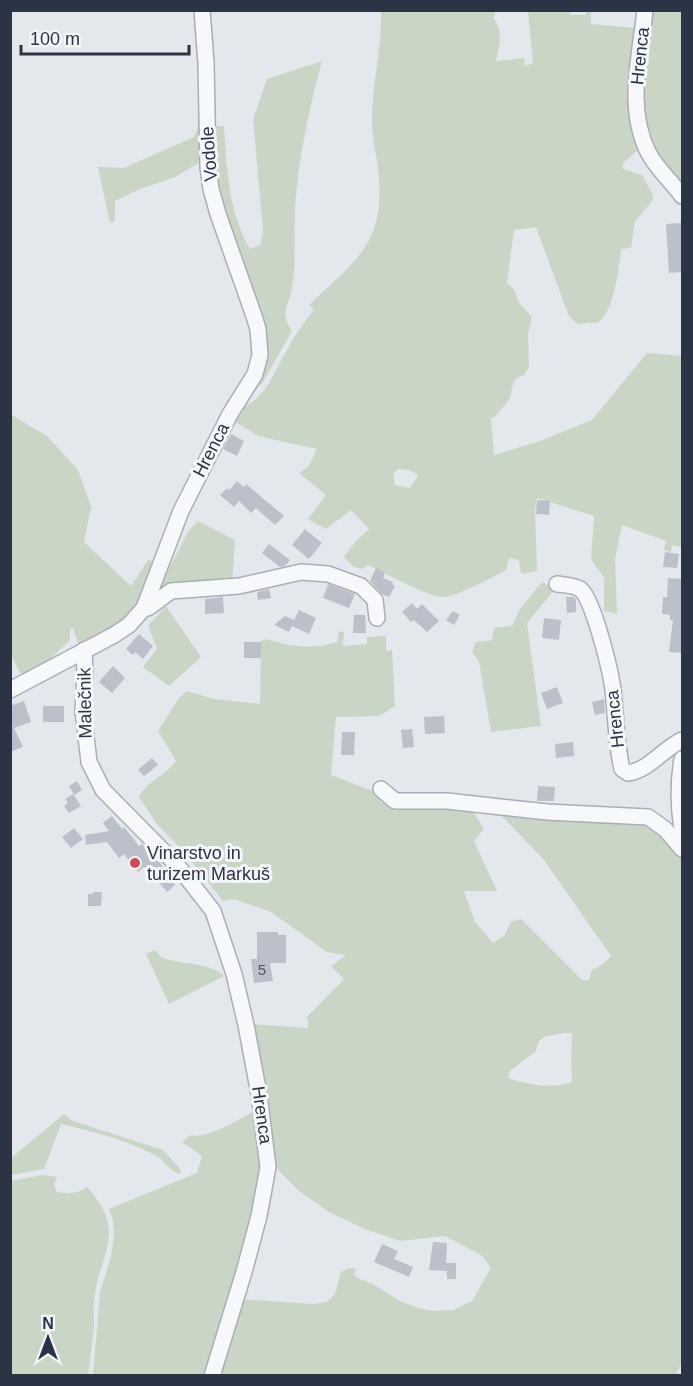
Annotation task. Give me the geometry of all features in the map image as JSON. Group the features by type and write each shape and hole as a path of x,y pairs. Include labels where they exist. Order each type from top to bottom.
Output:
{"street":[{"name":"Vodole","path":"202,10 206,63 208,167 218,214 247,292"},
{"name":"Hrenca","path":"645,10 635,77 637,117 648,153 682,196"},
{"name":"Hrenca","path":"129,625 144,608 186,501 230,414 255,374 260,347 258,329 247,292"},
{"name":"Hrenca","path":"144,608 148,608 171,591 246,585 301,572 328,574 361,586 375,600 377,618"},
{"name":"Hrenca","path":"557,584 580,589 587,596 603,641 613,688 614,714 622,769 628,773 639,771 665,750 682,740"},
{"name":"Malečnik","path":"10,690 102,642 129,625"},
{"name":"Malečnik","path":"84,650 83,711 89,762 103,790 177,865"},
{"path":"682,759 678,800 682,829"},
{"path":"381,789 395,801 447,801 547,812 648,817 665,829 682,849"},
{"name":"Hrenca","path":"177,865 213,911 234,974 246,1025 267,1149 268,1167 259,1216 212,1376"}],"green space":[{"path":"381,11 495,11 494,19 500,34 496,61 524,58 525,66 533,63 528,11 570,11 570,15 586,15 586,11 591,11 591,24 635,28 639,34 643,146 623,163 623,169 642,175 653,195 653,200 635,222 631,248 621,249 609,308 605,316 597,322 578,324 568,314 536,227 514,230 507,283 514,289 519,303 532,317 528,334 529,367 524,375 516,378 509,400 495,417 491,418 494,455 540,441 592,420 647,353 682,356 682,547 672,545 671,552 664,550 666,541 622,525 615,559 617,614 604,611 604,578 591,559 594,516 537,498 535,509 537,571 521,574 519,560 509,558 506,570 483,582 448,596 434,596 368,565 362,569 354,567 344,557 369,529 351,510 326,529 308,519 326,495 299,473 309,466 317,449 258,436 234,421 240,410 255,400 266,388 296,334 314,309 309,305 362,251 376,221 379,202 378,172 372,120","holes":["398,469 417,474 410,488 395,485 393,474"]},
{"path":"649,11 682,11 682,194 648,142 640,103"},
{"path":"322,61 306,128 298,179 292,288 285,314 292,331 263,382 254,392 251,391 264,363 214,184 210,126 224,126 233,205 250,249 260,245 263,230 253,119 267,79"},
{"path":"204,114 204,160 175,177 140,189 115,201 115,221 110,223 98,167 124,168 194,137"},
{"path":"10,414 47,436 78,470 92,509 84,542 131,586 149,559 157,566 131,618 80,649 73,628 70,629 70,640 43,666 23,678 11,655"},
{"path":"198,521 235,540 232,584 151,604 160,578 165,576 189,530"},
{"path":"542,582 552,587 551,594 527,623 541,726 491,732 479,662 472,652 476,642 492,640 494,628 512,626 520,609"},
{"path":"166,606 201,657 169,686 143,667 157,649 148,626"},
{"path":"344,631 343,646 367,644 367,637 386,636 386,651 392,650 395,706 379,716 336,717 331,775 386,796 642,819 668,839 682,859 682,1362 676,1375 215,1375 240,1299 313,1304 327,1302 335,1294 341,1272 349,1268 356,1269 354,1274 357,1278 373,1284 402,1302 421,1309 453,1310 472,1301 491,1268 481,1255 445,1236 400,1241 365,1229 329,1212 299,1191 280,1172 273,1161 252,1024 308,1028 306,1018 344,979 331,966 346,955 327,952 271,912 234,899 223,901 184,852 157,824 139,797 176,761 158,731 179,698 187,691 214,699 260,704 261,641 266,639 283,644 321,646 338,641 338,633","holes":["477,811 501,815 544,860 611,956 602,965 592,970 589,980 582,980 521,919 511,922 504,936 493,943 475,922 464,891 497,891 474,841 484,829 474,813","572,1033 572,1082 540,1085 508,1078 510,1071 536,1051 539,1041 544,1037"]},
{"path":"155,950 162,958 204,966 224,976 169,1004 146,954"},
{"path":"258,1109 262,1156 257,1201 207,1375 93,1376 100,1292 111,1256 114,1236 113,1220 109,1209 197,1173 202,1156 182,1142 191,1135 198,1136 216,1131"},
{"path":"64,1114 73,1121 163,1150 180,1169 181,1174 173,1171 155,1155 132,1145 61,1124 44,1169 11,1175 11,1158"},
{"path":"43,1175 57,1177 54,1185 57,1192 73,1193 87,1187 100,1203 107,1218 108,1243 94,1301 94,1330 88,1375 11,1375 11,1181"}],"building":[{"path":"682,223 682,272 669,273 666,224"},
{"path":"231,434 244,441 237,456 223,449"},
{"path":"237,481 244,487 246,484 284,516 275,525 256,508 251,513 239,501 234,507 220,495 227,488 229,490"},
{"path":"537,500 550,501 549,515 536,514"},
{"path":"305,529 322,543 309,559 292,545"},
{"path":"269,544 290,560 285,566 280,567 262,553"},
{"path":"665,552 679,554 677,568 663,567"},
{"path":"376,568 385,573 383,578 393,582 395,586 389,597 382,594 370,581"},
{"path":"668,578 682,579 682,653 669,652 673,620 670,620 670,615 662,614 663,597 667,597"},
{"path":"328,584 355,594 349,608 323,598"},
{"path":"269,589 271,598 258,600 257,592"},
{"path":"223,597 224,613 205,614 205,599"},
{"path":"566,597 574,597 576,600 576,612 567,613"},
{"path":"412,603 417,609 422,604 439,621 427,632 414,620 411,622 402,612"},
{"path":"299,610 316,618 309,634 292,626 289,632 274,625 285,616 294,620"},
{"path":"453,611 460,615 454,625 446,620"},
{"path":"354,615 365,615 366,633 353,633"},
{"path":"544,618 561,620 559,640 542,638"},
{"path":"139,634 153,646 143,659 135,652 133,655 126,649"},
{"path":"244,642 261,642 261,658 244,658"},
{"path":"113,666 125,678 112,693 99,682"},
{"path":"557,687 563,703 547,709 541,693"},
{"path":"604,699 605,713 595,715 592,702"},
{"path":"24,701 31,722 14,728 23,747 10,752 10,706"},
{"path":"43,706 64,706 64,722 43,722"},
{"path":"444,716 445,733 425,734 424,717"},
{"path":"412,729 414,747 403,748 401,730"},
{"path":"342,732 355,732 354,755 341,755"},
{"path":"573,742 574,756 556,758 555,744"},
{"path":"152,758 158,765 144,776 138,770"},
{"path":"77,781 82,790 74,795 69,786"},
{"path":"538,786 555,787 554,801 537,801"},
{"path":"73,794 81,806 69,813 64,806 68,803 65,799"},
{"path":"112,816 139,846 142,844 158,860 175,885 167,892 147,869 144,867 138,872 124,854 119,858 107,842 86,845 85,835 109,831 103,823"},
{"path":"74,828 83,839 71,848 62,837"},
{"path":"93,892 102,892 101,906 88,906 88,894 93,894"},
{"path":"257,932 278,932 278,935 286,935 286,963 270,963 273,981 254,983 251,959 257,959"},
{"path":"433,1242 447,1243 446,1263 456,1263 456,1279 447,1279 447,1271 429,1270"},
{"path":"382,1244 398,1251 394,1259 413,1267 409,1277 374,1262"}],"place":[{"name":"Vinarstvo in turizem Markuš","path":"135,863"}]}
